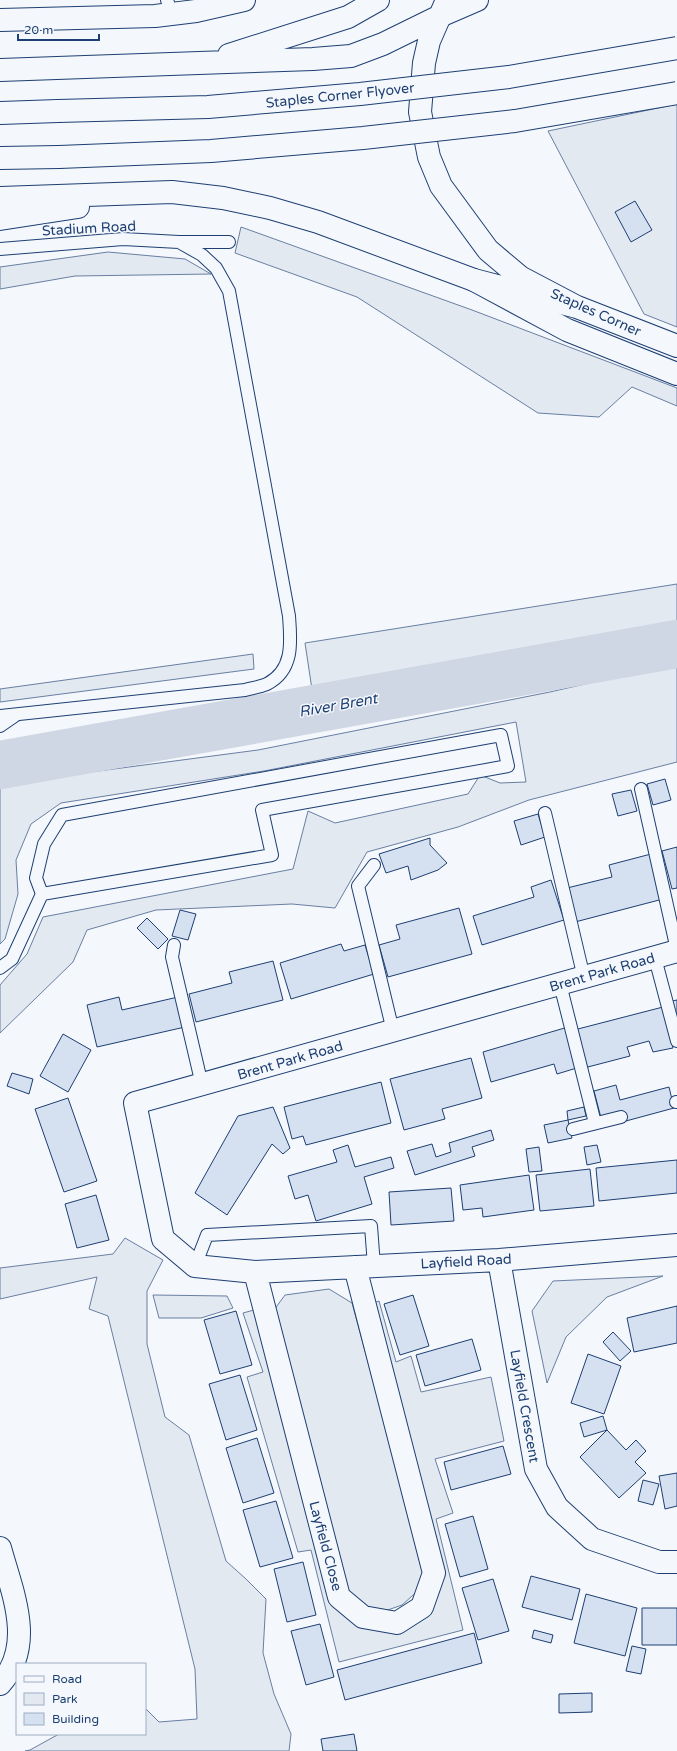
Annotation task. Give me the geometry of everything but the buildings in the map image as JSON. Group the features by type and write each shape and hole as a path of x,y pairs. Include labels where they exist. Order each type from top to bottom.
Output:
{"main road":[{"path":"0,20 170,7 196,11 244,0"},
{"path":"203,63 348,17 378,0"},
{"path":"0,70 313,59 351,56 383,44 444,8 477,0"},
{"name":"Staples Corner","path":"444,8 430,41 424,63 420,112 429,157 441,186 488,250 520,277 577,307 677,346"},
{"name":"Staples Corner Flyover","path":"0,113 208,107 360,94 509,76 677,48"},
{"path":"0,158 211,151 363,138 515,121 677,93"},
{"path":"0,198 172,192 230,200 270,208 318,222 474,280 577,307"},
{"path":"0,219 172,192"},
{"path":"474,280 567,330 677,374"},
{"name":"Brent Park Road","path":"195,1266 163,1239 135,1103 655,958 677,950"},
{"name":"Layfield Road","path":"255,1272 499,1260 677,1245"},
{"name":"Layfield Crescent","path":"499,1260 536,1469 557,1508 592,1539 659,1562 677,1562"},
{"path":"195,1266 255,1272"},
{"name":"Layfield Close","path":"255,1272 339,1597 363,1616 397,1623 422,1607 434,1573 364,1266"},
{"path":"0,1548 20,1626 20,1644 15,1661 7,1677 0,1684"}],"lane":[{"name":"Stadium Road","path":"0,249 123,239 179,242 229,242"},
{"name":"Stadium Road","path":"0,716 245,690 267,684 281,672 288,660 291,643 289,616 229,291 216,268 202,255 179,242"},
{"path":"0,726 17,715"},
{"path":"0,968 12,959 42,894 36,878 44,844 62,815 500,736 508,766 262,810 272,855 42,894"},
{"path":"641,789 677,950"},
{"path":"544,813 584,978"},
{"path":"374,865 358,886 393,1031"},
{"path":"174,945 172,957 202,1085"},
{"path":"655,958 677,1041"},
{"path":"560,984 595,1124"},
{"path":"573,1129 621,1117"},
{"path":"195,1266 207,1235 371,1226 364,1266"}],"green space":[{"path":"677,104 677,327 644,314 548,131"},
{"path":"241,227 472,310 677,388 677,406 632,387 599,417 538,413 357,297 235,253"},
{"path":"108,252 185,259 211,274 75,276 0,289 0,267"},
{"path":"677,584 677,629 468,670 313,696 305,643"},
{"path":"253,654 254,669 0,702 0,689"},
{"path":"677,663 677,762 529,800 458,827 367,852 335,908 292,904 156,910 87,930 73,962 0,1033 0,985 27,954 43,917 293,869 308,811 335,823 468,794 480,775 500,783 526,782 516,722 264,771 61,803 31,824 16,860 18,894 5,939 0,944 0,784 258,750 550,692"},
{"path":"125,1238 163,1260 147,1291 147,1344 165,1417 189,1435 226,1561 266,1599 263,1653 274,1694 291,1734 289,1751 25,1751 30,1750 57,1735 146,1735 146,1709 159,1722 197,1719 195,1669 108,1316 89,1309 97,1277 0,1299 0,1268 113,1254"},
{"path":"663,1276 607,1297 566,1337 547,1383 532,1311 553,1281"},
{"path":"329,1289 352,1303 423,1565 421,1588 402,1605 382,1612 365,1608 346,1591 274,1310 285,1295"},
{"path":"153,1295 227,1296 233,1308 201,1318 159,1318"},
{"path":"379,1301 396,1362 411,1356 421,1392 491,1377 504,1441 435,1459 453,1513 436,1519 463,1630 339,1662 311,1550 298,1552 247,1377 263,1372 243,1313 254,1310 333,1602 397,1632 439,1576 370,1304"}],"waterway":[{"name":"River Brent","path":"0,765 677,644"}]}
